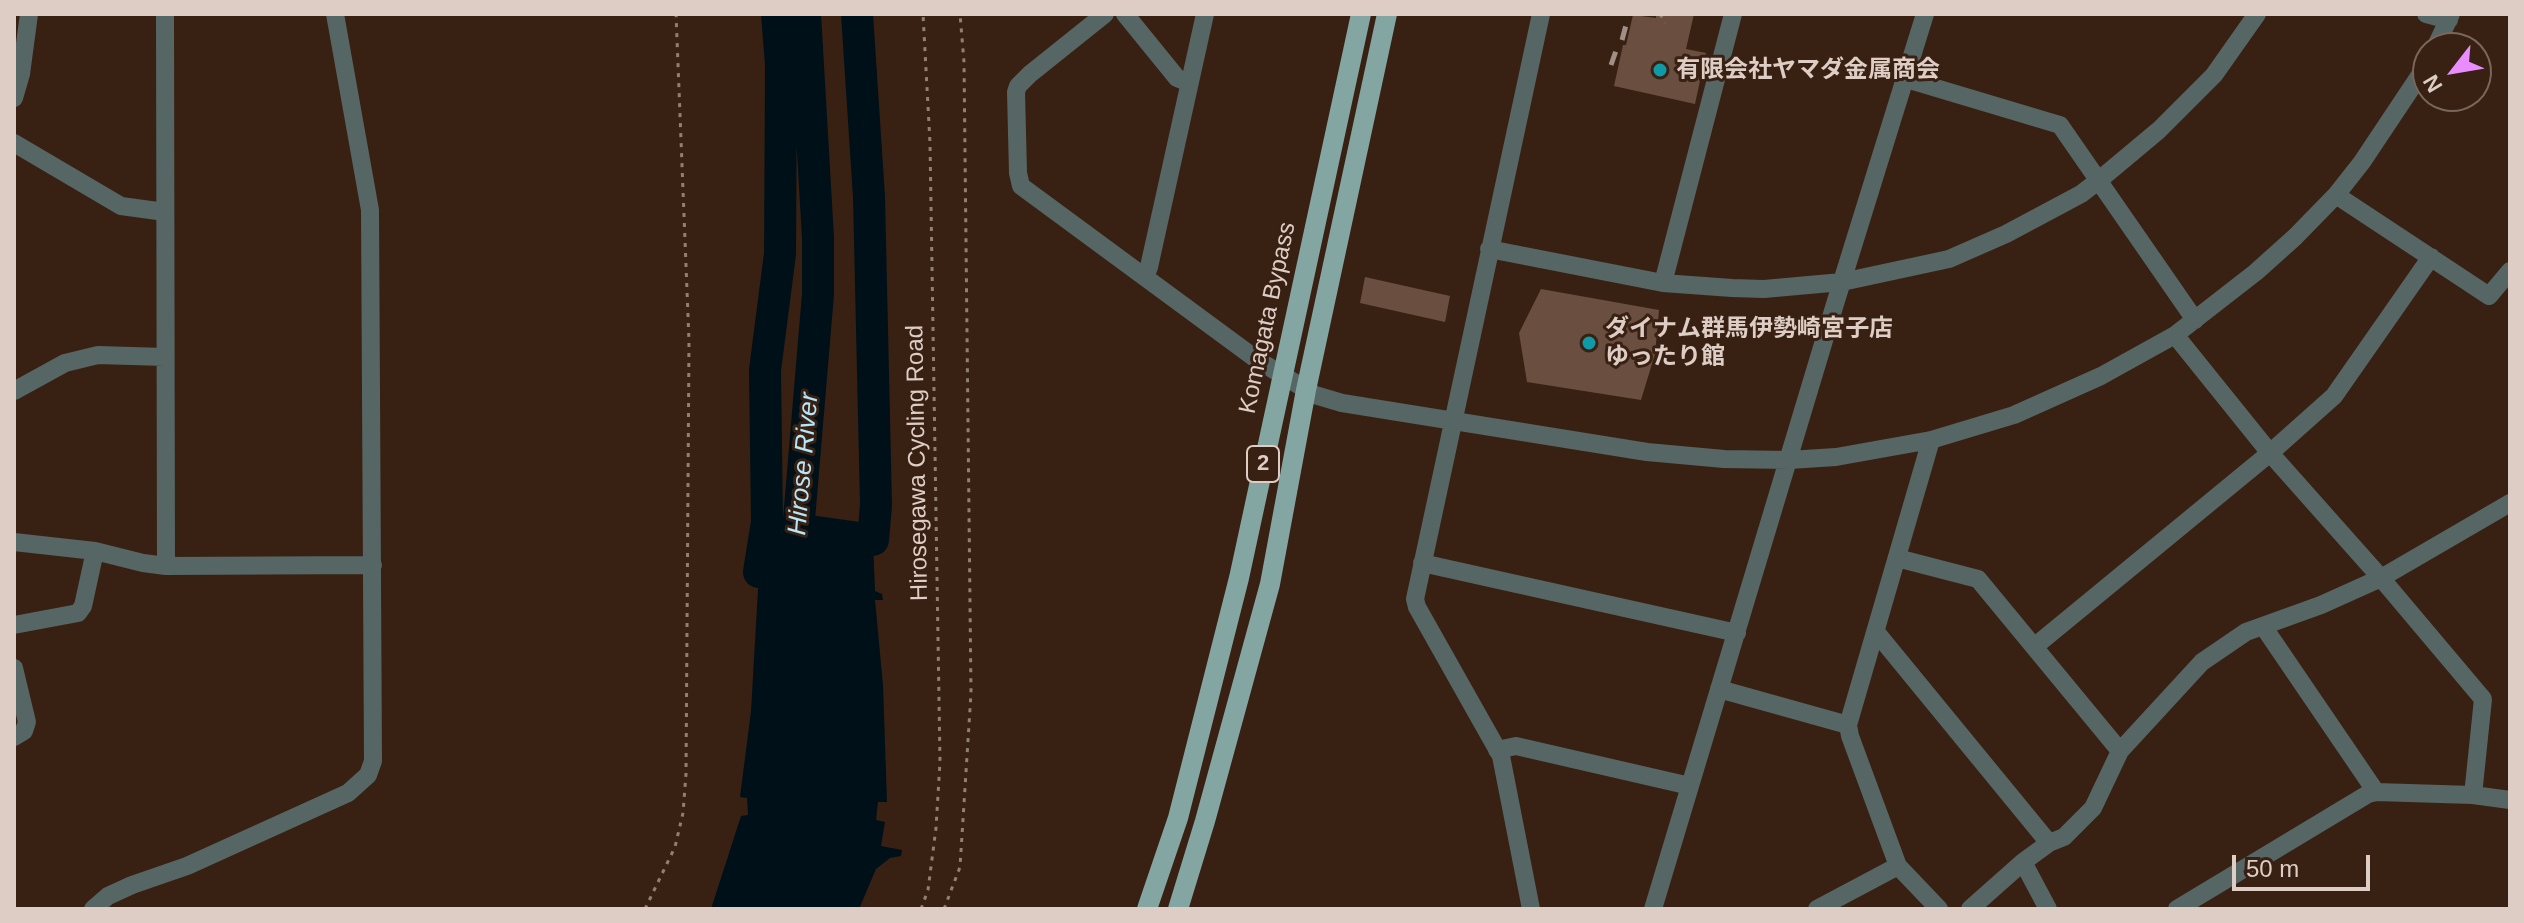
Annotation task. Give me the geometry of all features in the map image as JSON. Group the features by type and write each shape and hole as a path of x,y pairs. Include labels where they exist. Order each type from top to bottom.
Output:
{"main road":[{"name":"Komagata Bypass","path":"1147,909 1178,818 1239,578 1361,14"},
{"name":"2","path":"1178,909 1270,584 1306,390 1387,14"}],"street":[{"path":"14,98 21,74 29,14"},
{"path":"165,14 166,566"},
{"path":"93,909 108,896 132,885 187,866 348,793 368,775 373,761 370,210 335,14"},
{"path":"1105,14 1018,86 1019,180 1026,191 1282,377 1315,395 1342,403 1647,452 1724,459 1836,457 1931,440 2014,415 2101,376 2175,335 2256,272 2295,237 2336,195 2412,87"},
{"path":"1125,14 1177,78 1189,83"},
{"path":"1145,277 1205,14"},
{"path":"1531,909 1503,762 1417,607 1416,591 1541,14"},
{"path":"1663,283 1733,14"},
{"path":"1653,909 1925,14"},
{"path":"1489,249 1663,283 1764,289 1842,282 1949,259 2006,234 2081,194 2098,181 2159,130 2214,75 2257,14"},
{"path":"2426,14 2450,17"},
{"path":"1906,79 2060,125 2195,320"},
{"path":"14,143 121,206 165,212"},
{"path":"2336,195 2489,296 2510,271"},
{"path":"2034,647 2270,453 2334,396 2431,257"},
{"path":"2175,335 2270,453 2483,699 2473,795"},
{"path":"14,391 65,363 98,355 165,357"},
{"path":"1931,440 1848,725 1898,866 1939,909"},
{"path":"1970,909 2023,862 2049,843 2064,837 2093,808 2120,751 2202,662 2246,632 2321,605 2381,578 2506,512"},
{"path":"14,542 95,551 166,566 373,565"},
{"path":"14,625 78,613 83,606 95,551"},
{"path":"1897,558 1978,579 2120,751"},
{"path":"1422,563 1737,633"},
{"path":"2263,626 2376,792"},
{"path":"1876,632 2049,843"},
{"path":"14,668 27,722 24,731 14,737"},
{"path":"1719,689 1848,725"},
{"path":"1497,750 1516,746 1690,786"},
{"path":"2177,909 2361,797 2376,792 2473,795 2510,800"},
{"path":"2023,862 2048,909"},
{"path":"1817,909 1898,866"}],"path":[{"path":"645,909 675,847 683,813 686,774 689,341 676,14"},
{"name":"Hirosegawa Cycling Road","path":"921,909 928,890 940,762 930,173 923,14"},
{"path":"944,909 960,867 971,693 964,62 960,14"},
{"path":"1661,14 1665,23"}],"shaded area":[{"path":"810,531 873,540 875,591 882,594 883,600 875,600 883,685 887,802 878,802 876,820 885,822 881,846 902,850 901,856 890,858 876,869 859,909 711,909 741,816 748,815 747,798 740,797 751,711 759,572"}],"building":[{"name":"有限会社ヤマダ金属商会","path":"1656,14 1694,14 1686,49 1706,53 1695,104 1614,86 1633,15 1656,18"},
{"path":"1365,277 1450,296 1445,322 1360,303"},
{"name":"ダイナム群馬伊勢崎宮子店 ゆったり館","path":"1541,289 1659,310 1655,354 1641,400 1527,382 1519,333"}],"waterway":[{"path":"759,572 767,522 765,370 780,254 781,65 777,14"},
{"name":"Hirose River","path":"798,584 796,555 818,294 818,238 805,14"},
{"path":"759,572 810,531 873,540 876,505 869,197 857,14"}],"railway":[{"path":"1622,40 1629,14"},
{"path":"1611,65 1618,45"}],"place":[{"name":"有限会社ヤマダ金属商会","path":"1660,70"},
{"name":"ダイナム群馬伊勢崎宮子店 ゆったり館","path":"1589,343"}]}
